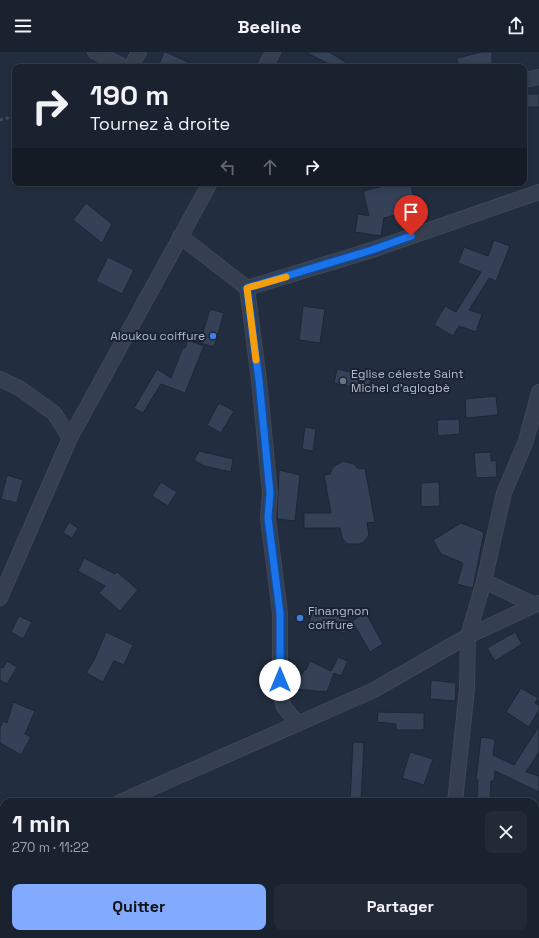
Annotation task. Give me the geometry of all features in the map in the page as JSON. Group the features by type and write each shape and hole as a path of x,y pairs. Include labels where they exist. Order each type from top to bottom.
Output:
{"street":[{"path":"95,52 118,64"},
{"path":"132,64 139,52"},
{"path":"267,64 273,52"},
{"path":"527,79 539,77"},
{"path":"0,598 70,438 208,186"},
{"path":"247,288 372,250 539,192"},
{"path":"180,236 247,288 259,380 270,493 268,518 280,613 280,693 284,707 298,724"},
{"path":"0,379 19,388 54,414 70,438"},
{"path":"455,798 467,689 468,636 484,581 504,494 526,441 539,392"},
{"path":"484,581 537,604"},
{"path":"129,798 374,690 468,636 537,604"}],"path":[{"path":"0,120 8,118 12,119"}],"building":[{"path":"164,52 166,52 192,64 159,64"},
{"path":"305,52 329,52 349,64 329,64"},
{"path":"482,52 492,52 492,64 458,64 457,58"},
{"path":"527,94 539,94 539,107 527,107"},
{"path":"384,186 411,186 417,209 384,218 381,236 355,232 358,214 369,216 363,191"},
{"path":"86,203 112,224 102,243 73,220"},
{"path":"494,240 510,246 496,281 489,278 469,310 482,314 476,332 459,326 453,336 434,325 445,306 456,312 481,272 458,263 464,247 488,256"},
{"path":"108,257 134,270 122,294 96,281"},
{"path":"303,306 325,309 320,343 299,340"},
{"path":"210,309 224,313 214,347 200,343"},
{"path":"188,340 204,346 185,393 161,384 143,413 134,408 157,369 171,378 183,347 185,348"},
{"path":"337,369 371,377 368,391 334,383"},
{"path":"496,396 498,415 466,418 465,399"},
{"path":"219,403 234,411 221,433 207,425"},
{"path":"459,419 460,434 438,436 437,420"},
{"path":"305,427 316,429 313,451 302,449"},
{"path":"199,451 233,459 231,472 204,466 194,460"},
{"path":"491,452 491,461 496,460 497,477 476,478 474,453"},
{"path":"343,461 354,464 358,469 365,468 375,522 367,523 369,535 364,542 359,544 348,544 343,540 340,528 304,528 304,513 331,513 324,475 330,474 333,467"},
{"path":"279,470 300,475 295,521 277,519"},
{"path":"7,475 23,480 17,503 1,499"},
{"path":"161,482 177,492 168,506 152,496"},
{"path":"439,482 440,506 421,507 421,483"},
{"path":"69,522 78,528 72,538 63,533"},
{"path":"461,523 484,532 473,588 457,584 463,563 441,554 433,540"},
{"path":"84,558 115,574 117,572 138,590 120,611 99,593 105,586 78,571"},
{"path":"313,609 349,620 345,633 309,623"},
{"path":"366,613 383,644 370,652 352,621"},
{"path":"19,616 32,622 23,639 11,632"},
{"path":"106,632 133,645 124,665 114,661 103,682 86,673 94,660"},
{"path":"515,632 522,644 495,661 487,648"},
{"path":"338,657 348,661 341,676 334,673 327,692 295,689 310,661 331,671"},
{"path":"7,661 17,667 7,684 0,680 0,667 3,668"},
{"path":"431,680 456,683 455,701 430,699"},
{"path":"521,688 538,698 535,703 539,705 539,710 529,727 506,712"},
{"path":"13,702 35,711 25,734 31,737 21,755 0,743 0,727 3,721 7,723"},
{"path":"378,712 424,713 424,730 396,730 396,724 377,722"},
{"path":"539,726 539,752 526,772 539,776 539,792 495,771 494,781 491,781 490,798 477,798 478,780 476,779 481,737 495,739 493,755 514,765"},
{"path":"353,742 364,743 361,798 350,798"},
{"path":"410,752 433,759 424,785 402,778"}],"slow traffic":[{"path":"256,360 247,288 286,277"}],"place":[{"name":"Aloukou coiffure","path":"213,336"},
{"name":"Eglise céleste Saint Michel d'aglogbè","path":"343,381"},
{"name":"Finangnon coiffure","path":"300,618"}],"route":[{"path":"280,680 280,613 271,553 268,518 270,493 259,380 247,288 372,250 411,236"}]}
